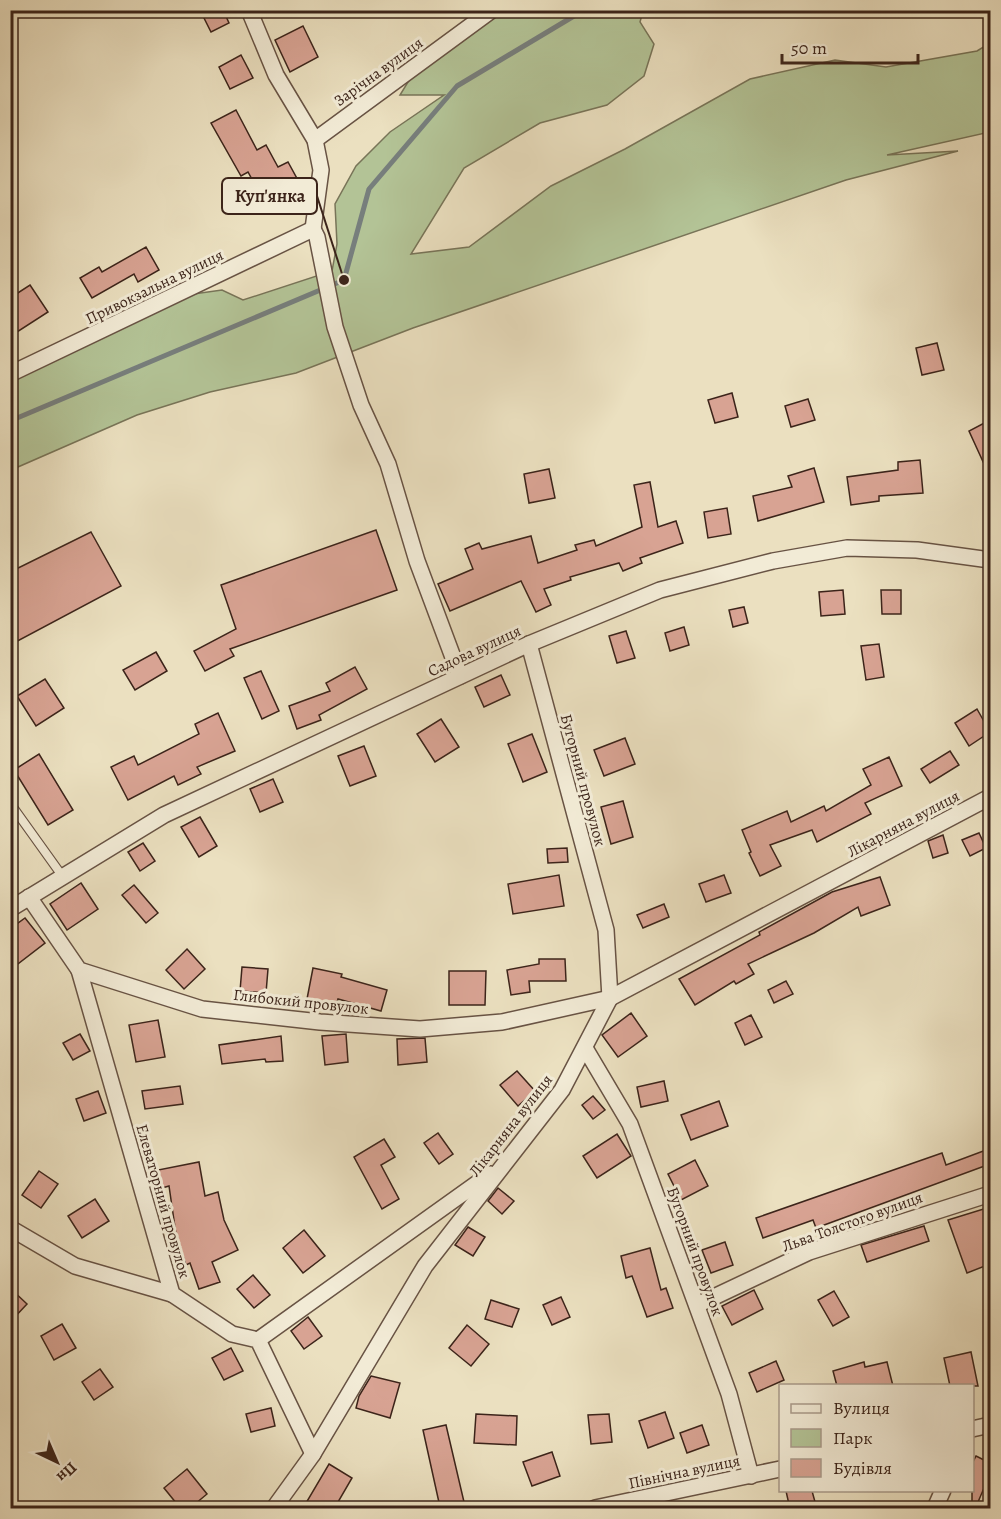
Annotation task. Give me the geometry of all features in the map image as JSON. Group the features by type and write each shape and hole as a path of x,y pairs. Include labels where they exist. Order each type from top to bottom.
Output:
{"street":[{"path":"249,10 276,75 315,140 321,170 313,229 331,306 361,405 388,464 417,561 460,676"},
{"name":"Зарічна вулиця","path":"315,140 492,10"},
{"name":"Привокзальна вулиця","path":"10,374 313,229"},
{"name":"Садова вулиця","path":"10,909 164,815 529,644 660,590 773,561 847,548 917,550 990,560"},
{"name":"Бугорний провулок","path":"529,644 606,930 610,998"},
{"name":"Лікарняна вулиця","path":"274,1509 313,1454 425,1266 562,1090 610,998 990,797"},
{"path":"29,897 80,970"},
{"name":"Глибокий провулок","path":"80,970 202,1009 320,1022 420,1029 502,1022 610,998"},
{"name":"Елеваторний провулок","path":"80,970 172,1294 232,1334 258,1340"},
{"name":"Бугорний провулок","path":"585,1048 630,1124 729,1394 751,1476"},
{"path":"313,1454 258,1340 502,1166"},
{"name":"Льва Толстого вулиця","path":"697,1305 809,1252 990,1194"},
{"path":"10,1228 75,1266 172,1294"},
{"path":"974,1429 990,1425"},
{"name":"Північна вулиця","path":"595,1509 613,1507 779,1469"},
{"path":"935,1509 942,1492"}],"lane":[{"path":"10,803 63,877"}],"green space":[{"path":"492,11 643,11 640,22 654,44 644,76 607,105 540,123 464,168 411,254 469,247 551,186 625,149 750,79 835,60 886,67 977,51 990,43 990,132 887,155 958,151 846,180 413,328 296,373 210,392 137,415 11,470 10,373 172,297 222,290 243,300 332,271 337,244 335,204 356,166 390,132 444,95 400,95 419,64"}],"building":[{"path":"214,10 223,10 229,23 211,32 203,16"},
{"path":"303,26 318,57 290,72 275,40"},
{"path":"241,55 253,78 230,89 219,67"},
{"path":"236,110 257,150 266,145 278,167 288,162 300,184 265,203 248,172 241,176 211,123"},
{"path":"146,247 159,270 138,282 134,274 92,298 80,278 99,267 102,272"},
{"path":"30,285 48,312 17,332 10,323 10,298"},
{"path":"937,343 944,370 922,375 916,348"},
{"path":"732,393 738,417 715,423 708,400"},
{"path":"808,399 815,420 791,427 785,406"},
{"path":"990,420 990,477 969,431"},
{"path":"920,460 923,493 879,496 879,501 851,505 847,477 898,470 898,462"},
{"path":"814,468 824,502 758,521 753,496 792,487 788,476"},
{"path":"549,469 555,498 529,503 524,474"},
{"path":"650,482 658,527 676,521 683,543 640,558 642,563 623,571 619,563 570,577 571,580 544,589 551,605 536,612 521,581 450,611 438,584 473,569 465,549 479,543 482,549 531,536 538,563 577,550 575,545 594,540 596,546 642,527 634,485"},
{"path":"727,508 731,534 708,538 704,512"},
{"path":"376,530 397,590 230,649 234,656 205,671 194,651 236,629 221,585"},
{"path":"91,532 121,586 10,645 10,572"},
{"path":"843,590 845,614 821,616 819,592"},
{"path":"881,590 901,590 901,614 882,614"},
{"path":"744,607 748,623 733,627 729,610"},
{"path":"684,627 689,645 670,651 665,633"},
{"path":"626,631 635,658 617,663 609,636"},
{"path":"879,644 884,677 866,680 861,646"},
{"path":"156,652 167,671 135,690 123,670"},
{"path":"355,667 367,689 319,715 321,720 297,729 289,706 330,691 326,683"},
{"path":"261,671 279,711 262,719 244,678"},
{"path":"501,675 510,695 484,707 475,687"},
{"path":"45,679 64,708 36,726 17,696"},
{"path":"977,709 990,732 969,746 955,723"},
{"path":"218,713 235,751 197,767 201,774 178,785 174,776 128,800 111,767 134,756 138,765 199,734 195,724"},
{"path":"441,719 459,747 435,762 417,734"},
{"path":"532,734 547,772 523,782 508,744"},
{"path":"625,738 635,764 604,776 594,750"},
{"path":"364,746 376,776 350,786 338,756"},
{"path":"950,751 959,765 930,783 921,769"},
{"path":"39,754 73,810 48,825 14,770"},
{"path":"889,757 902,786 865,803 871,814 817,842 812,830 770,845 781,866 760,876 749,853 751,852 742,830 787,811 791,822 824,806 826,811 871,785 863,769"},
{"path":"273,779 283,802 260,812 250,789"},
{"path":"623,801 633,837 611,844 601,807"},
{"path":"200,817 217,846 199,857 181,827"},
{"path":"979,833 986,848 970,856 962,840"},
{"path":"943,835 948,853 933,858 928,841"},
{"path":"143,843 155,861 140,871 128,852"},
{"path":"567,848 568,862 548,863 547,849"},
{"path":"559,875 564,906 513,914 508,884"},
{"path":"724,875 731,893 706,902 699,884"},
{"path":"880,877 890,905 861,916 858,907 814,933 748,964 754,974 736,984 734,981 695,1005 679,979 832,892"},
{"path":"81,883 98,909 67,930 50,904"},
{"path":"134,885 158,913 146,923 122,895"},
{"path":"664,904 669,917 643,928 637,915"},
{"path":"25,918 45,943 10,970 10,929"},
{"path":"187,949 205,969 184,989 166,970"},
{"path":"539,959 565,959 566,981 529,981 530,992 511,995 507,970 539,964"},
{"path":"242,967 268,969 266,993 240,991"},
{"path":"313,968 342,974 341,977 387,990 381,1011 338,999 336,1005 307,999"},
{"path":"449,971 486,971 485,1005 449,1005"},
{"path":"786,981 793,994 774,1003 768,990"},
{"path":"631,1013 647,1036 618,1057 602,1035"},
{"path":"751,1015 762,1037 745,1045 735,1023"},
{"path":"158,1020 165,1057 136,1062 129,1025"},
{"path":"80,1034 90,1051 73,1060 63,1043"},
{"path":"346,1034 348,1062 325,1065 322,1036"},
{"path":"281,1036 283,1061 266,1062 265,1059 222,1064 219,1045"},
{"path":"425,1038 427,1062 398,1065 397,1039"},
{"path":"517,1071 535,1091 518,1106 500,1085"},
{"path":"664,1081 668,1101 641,1107 637,1087"},
{"path":"180,1086 183,1104 145,1109 142,1091"},
{"path":"98,1091 106,1113 84,1121 76,1099"},
{"path":"593,1096 605,1110 593,1119 582,1105"},
{"path":"719,1101 728,1126 691,1140 681,1115"},
{"path":"438,1133 453,1154 439,1164 424,1143"},
{"path":"617,1134 631,1156 597,1178 583,1156"},
{"path":"384,1139 395,1157 381,1165 399,1199 382,1209 354,1157"},
{"path":"986,1150 990,1164 816,1228 813,1220 763,1238 756,1218 942,1153 946,1165"},
{"path":"695,1160 708,1186 681,1200 668,1174"},
{"path":"199,1162 205,1196 218,1192 224,1220 238,1250 212,1262 220,1282 199,1289 190,1263 186,1265 176,1234 169,1186 162,1188 158,1170"},
{"path":"39,1171 58,1184 41,1208 22,1195"},
{"path":"498,1188 514,1201 502,1214 488,1201"},
{"path":"95,1199 109,1221 82,1238 68,1216"},
{"path":"990,1207 990,1264 967,1273 948,1220"},
{"path":"924,1226 929,1241 867,1262 861,1245"},
{"path":"468,1227 485,1237 473,1256 455,1245"},
{"path":"304,1230 325,1256 303,1273 283,1248"},
{"path":"725,1242 733,1265 711,1273 702,1250"},
{"path":"650,1248 661,1290 666,1288 673,1308 647,1317 632,1276 626,1278 621,1256"},
{"path":"253,1275 270,1295 254,1308 237,1289"},
{"path":"10,1288 27,1304 10,1322"},
{"path":"754,1290 763,1309 732,1325 722,1306"},
{"path":"834,1291 849,1317 833,1326 818,1300"},
{"path":"561,1297 570,1317 552,1325 543,1305"},
{"path":"491,1300 519,1309 512,1327 485,1319"},
{"path":"308,1317 322,1336 304,1349 291,1331"},
{"path":"62,1324 76,1348 54,1360 41,1336"},
{"path":"467,1325 489,1344 471,1366 449,1348"},
{"path":"231,1348 243,1371 224,1380 212,1358"},
{"path":"971,1352 978,1386 950,1384 944,1358"},
{"path":"776,1361 784,1380 757,1392 749,1373"},
{"path":"864,1362 865,1367 887,1362 892,1384 836,1384 833,1371"},
{"path":"100,1369 113,1387 94,1400 82,1382"},
{"path":"371,1376 400,1383 390,1418 356,1408 359,1396"},
{"path":"271,1408 275,1426 251,1432 246,1414"},
{"path":"665,1412 674,1438 648,1448 639,1421"},
{"path":"476,1414 517,1416 516,1445 474,1443"},
{"path":"609,1414 612,1442 591,1444 588,1415"},
{"path":"446,1425 464,1502 440,1507 423,1430"},
{"path":"702,1425 709,1445 687,1453 680,1433"},
{"path":"552,1452 560,1476 532,1486 523,1462"},
{"path":"976,1456 990,1463 990,1483 987,1481 975,1509 972,1509 972,1492 974,1492"},
{"path":"329,1464 352,1478 334,1509 315,1509 306,1503"},
{"path":"187,1469 207,1494 189,1509 181,1509 164,1488"},
{"path":"786,1492 812,1492 817,1509 790,1509"}],"waterway":[{"path":"10,421 344,280 369,189 457,86 584,10"}],"place":[{"name":"Куп'янка","path":"344,280"}]}
